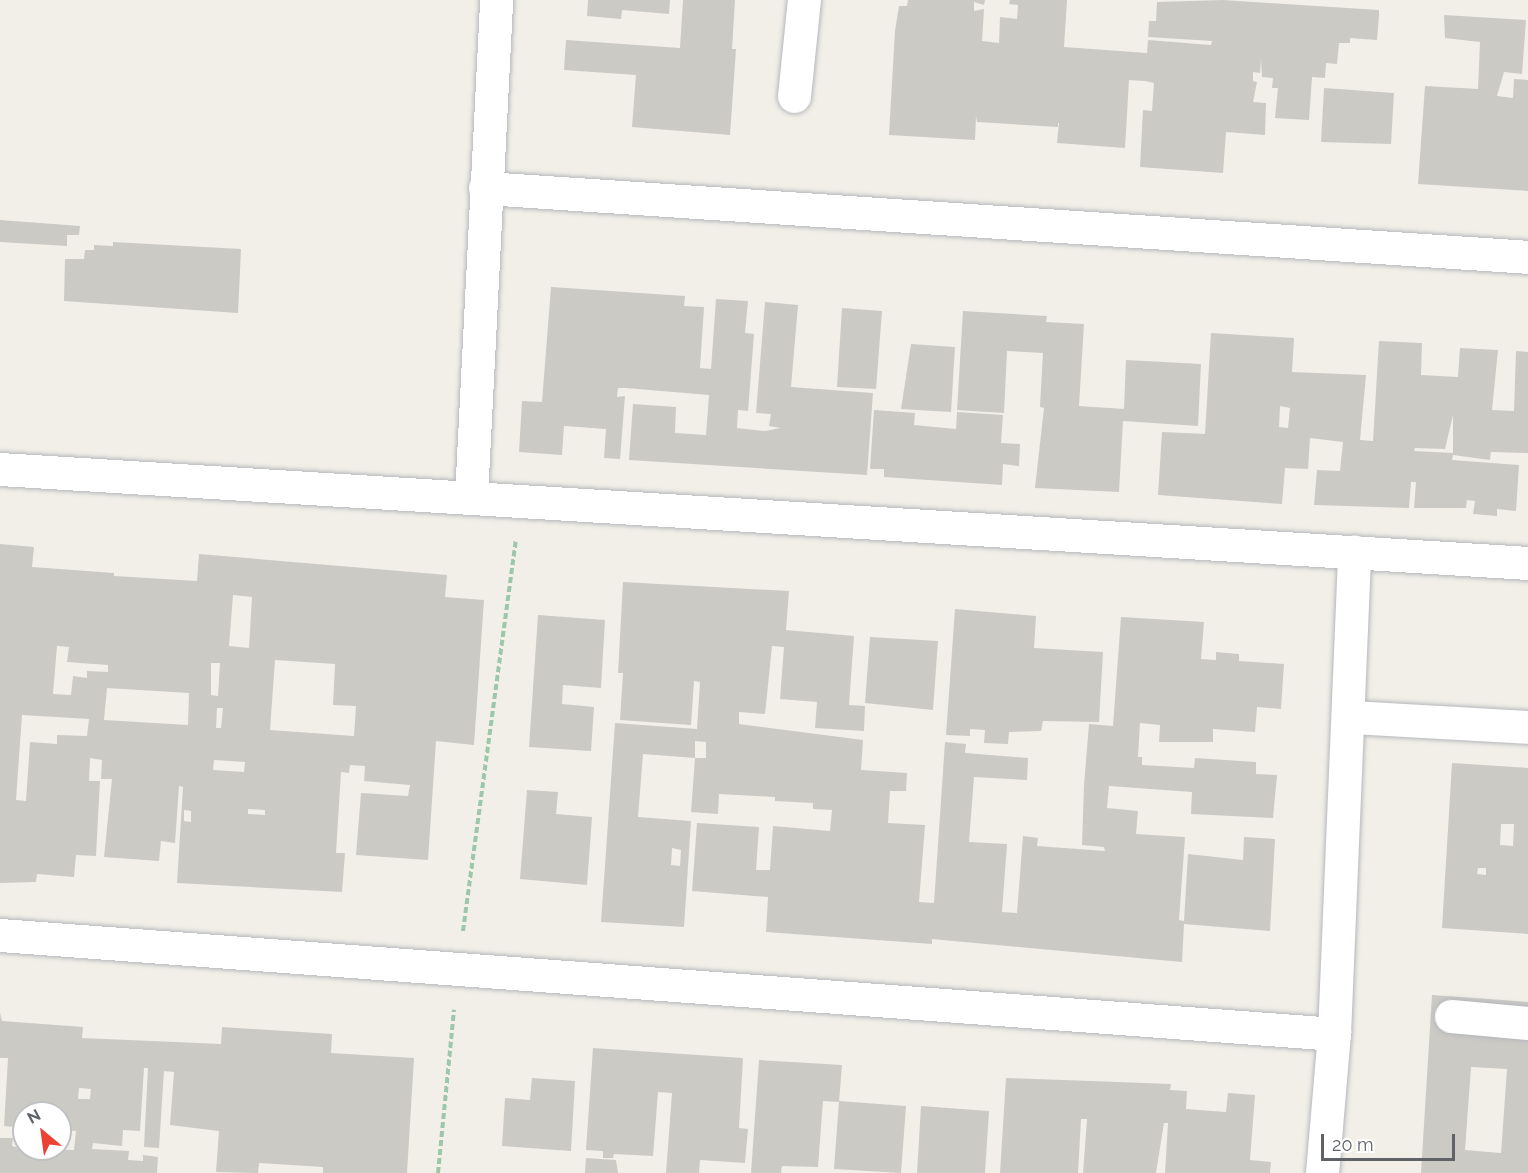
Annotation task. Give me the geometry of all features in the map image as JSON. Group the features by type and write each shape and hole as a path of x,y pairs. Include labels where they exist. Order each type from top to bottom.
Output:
{"street":[{"path":"471,497 496,0"},
{"path":"794,96 804,0"},
{"path":"485,188 1528,257"},
{"path":"0,469 522,499 1528,563"},
{"path":"1322,1173 1334,1034 1350,717 1354,551"},
{"path":"1350,717 1528,727"},
{"path":"0,935 1334,1034"},
{"path":"1451,1016 1528,1023"}],"path":[{"path":"438,1173 458,968 522,499"}],"building":[{"path":"588,0 670,0 669,14 622,10 621,19 587,16"},
{"path":"683,0 735,0 732,49 736,49 730,135 632,127 636,75 564,70 566,40 680,48"},
{"path":"908,0 985,0 984,5 974,2 974,11 984,9 982,41 999,43 1000,17 1017,19 1018,5 1009,4 1010,0 1067,0 1064,47 1147,53 1148,40 1211,45 1212,41 1148,37 1149,21 1156,21 1157,2 1223,0 1379,10 1379,16 1377,40 1350,38 1350,43 1339,43 1337,64 1326,63 1325,78 1312,77 1309,120 1275,118 1278,88 1272,88 1273,78 1262,77 1261,59 1260,73 1253,72 1253,81 1257,82 1253,102 1266,103 1265,135 1226,132 1223,173 1140,167 1143,110 1152,111 1154,83 1145,81 1129,80 1125,148 1057,143 1059,123 1058,127 977,122 976,116 975,140 889,135 895,31 899,6 907,6"},
{"path":"1444,15 1526,20 1522,74 1504,72 1497,96 1513,98 1514,79 1528,80 1528,191 1418,184 1425,86 1478,89 1480,42 1445,38"},
{"path":"1324,88 1394,93 1391,144 1321,142"},
{"path":"0,220 80,226 79,235 67,235 67,246 0,242"},
{"path":"113,242 241,249 238,313 64,301 65,259 84,259 85,250 94,250 94,245 113,246"},
{"path":"551,287 685,296 684,306 704,307 700,368 711,369 716,299 748,301 745,333 754,334 748,411 738,410 737,428 765,431 781,428 769,426 771,414 756,413 765,302 798,305 791,387 873,393 867,475 629,460 633,404 676,407 675,433 706,435 709,395 626,388 618,388 617,397 625,396 620,459 604,458 606,429 564,426 562,455 519,452 522,401 542,402"},
{"path":"842,308 882,311 876,389 837,387"},
{"path":"963,311 1047,316 1046,322 1084,324 1079,406 1124,409 1126,360 1201,364 1198,426 1123,421 1119,492 1035,488 1044,408 1040,407 1043,353 1007,351 1004,413 957,410"},
{"path":"1211,333 1294,338 1292,372 1366,375 1360,440 1373,441 1379,341 1422,343 1421,375 1458,377 1460,348 1498,350 1492,410 1514,411 1516,351 1528,352 1528,453 1491,452 1490,460 1453,455 1452,460 1519,465 1516,511 1497,509 1497,516 1473,514 1475,501 1467,500 1466,508 1414,508 1416,482 1411,482 1409,508 1314,505 1317,470 1340,471 1343,442 1310,438 1308,469 1285,468 1282,504 1158,495 1162,432 1205,434","holes":["1280,406 1290,408 1288,428 1279,427","1453,415 1453,453 1414,451 1415,448 1445,449"]},
{"path":"911,344 955,347 951,412 901,409"},
{"path":"874,410 915,413 914,425 956,429 957,412 1003,415 1001,443 1020,444 1019,466 1003,464 1002,485 884,477 884,469 870,469"},
{"path":"0,544 34,547 32,567 114,573 114,576 197,581 199,554 447,575 445,597 484,600 474,745 436,741 428,860 356,855 361,793 408,796 410,785 364,781 365,766 350,765 349,773 341,772 336,853 345,853 342,892 177,883 183,787 179,786 175,843 161,841 159,861 104,857 112,779 101,779 102,760 90,758 89,781 100,781 96,856 76,855 74,877 37,874 36,882 0,883","holes":["233,595 252,597 249,648 229,646","57,646 69,647 67,662 108,665 108,672 87,671 87,678 73,676 71,695 53,694","275,660 335,664 333,705 356,706 354,736 270,730","211,663 220,663 218,696 211,695","107,688 189,693 188,725 104,720","217,708 223,708 221,728 216,728","22,715 89,719 87,736 57,735 57,744 30,742 26,801 16,800","214,760 245,762 244,772 213,770","248,809 265,810 265,815 248,814","184,810 191,811 191,822 184,821"]},
{"path":"623,582 789,591 786,630 854,636 849,705 865,706 864,731 815,728 817,702 780,699 784,647 772,646 765,714 739,712 739,724 863,740 861,770 907,773 906,791 890,791 888,823 925,825 919,902 934,903 945,742 966,744 965,753 1028,758 1027,780 974,777 969,842 1007,844 1002,912 1017,913 1023,836 1038,838 1037,846 1105,851 1104,847 1082,845 1084,785 1089,724 1113,726 1121,617 1204,622 1201,659 1216,660 1216,652 1239,654 1239,661 1284,664 1281,709 1257,707 1255,732 1213,729 1213,742 1159,742 1160,725 1140,723 1138,757 1142,757 1142,765 1194,768 1195,758 1256,762 1256,774 1277,775 1273,818 1191,814 1192,792 1109,786 1107,808 1138,811 1136,834 1185,837 1179,920 1184,921 1188,854 1243,860 1244,837 1275,839 1270,931 1184,924 1182,962 932,939 932,944 766,932 768,897 692,891 697,823 759,827 756,870 770,870 773,826 830,831 832,810 813,809 813,803 775,801 775,797 719,794 718,814 691,812 695,758 643,754 638,817 691,821 684,927 601,922 615,723 697,729 700,682 694,681 691,725 620,720 623,673 618,673","holes":["695,741 706,742 706,758 695,758","672,848 681,850 680,866 671,865"]},
{"path":"955,609 1036,616 1034,648 1103,652 1099,722 1043,721 1041,731 1009,732 1008,744 984,743 985,730 970,729 970,736 946,735"},
{"path":"538,615 605,620 601,688 563,685 562,704 594,707 591,751 529,747"},
{"path":"870,637 938,641 933,710 865,703"},
{"path":"1452,763 1528,768 1528,934 1442,928","holes":["1501,824 1514,824 1513,846 1500,845","1478,868 1486,868 1486,875 1477,874"]},
{"path":"527,790 558,792 556,814 592,817 587,885 520,879"},
{"path":"1432,995 1528,1002 1528,1173 1421,1173","holes":["1471,1067 1507,1069 1501,1153 1465,1150"]},
{"path":"0,1013 2,1021 83,1027 82,1038 221,1044 222,1027 332,1034 331,1053 414,1058 407,1173 323,1173 323,1167 259,1163 258,1173 216,1172 219,1131 170,1125 174,1072 164,1071 159,1148 144,1147 148,1068 144,1068 140,1131 123,1130 122,1146 93,1143 92,1149 129,1151 128,1160 143,1161 143,1155 158,1157 157,1173 0,1173 0,1138 12,1138 12,1161 72,1161 76,1131 72,1131 72,1101 12,1101 12,1127 4,1126 8,1058 0,1058","holes":["79,1088 91,1089 90,1099 78,1099"]},
{"path":"593,1048 743,1058 739,1128 748,1129 745,1163 700,1160 699,1173 666,1173 672,1093 658,1092 653,1156 614,1154 613,1158 603,1158 603,1151 586,1150"},
{"path":"759,1060 842,1065 839,1102 823,1101 818,1167 782,1166 781,1173 751,1173"},
{"path":"532,1078 575,1081 571,1151 502,1146 505,1098 530,1100"},
{"path":"1006,1078 1171,1084 1170,1090 1187,1091 1186,1109 1226,1112 1228,1093 1255,1095 1250,1160 1271,1162 1270,1173 1165,1173 1168,1123 1164,1123 1156,1173 1083,1173 1087,1119 1081,1119 1078,1173 1000,1173"},
{"path":"839,1101 906,1106 901,1173 834,1169"},
{"path":"921,1106 989,1111 985,1173 917,1173"},
{"path":"586,1158 616,1160 618,1173 585,1173"}]}
